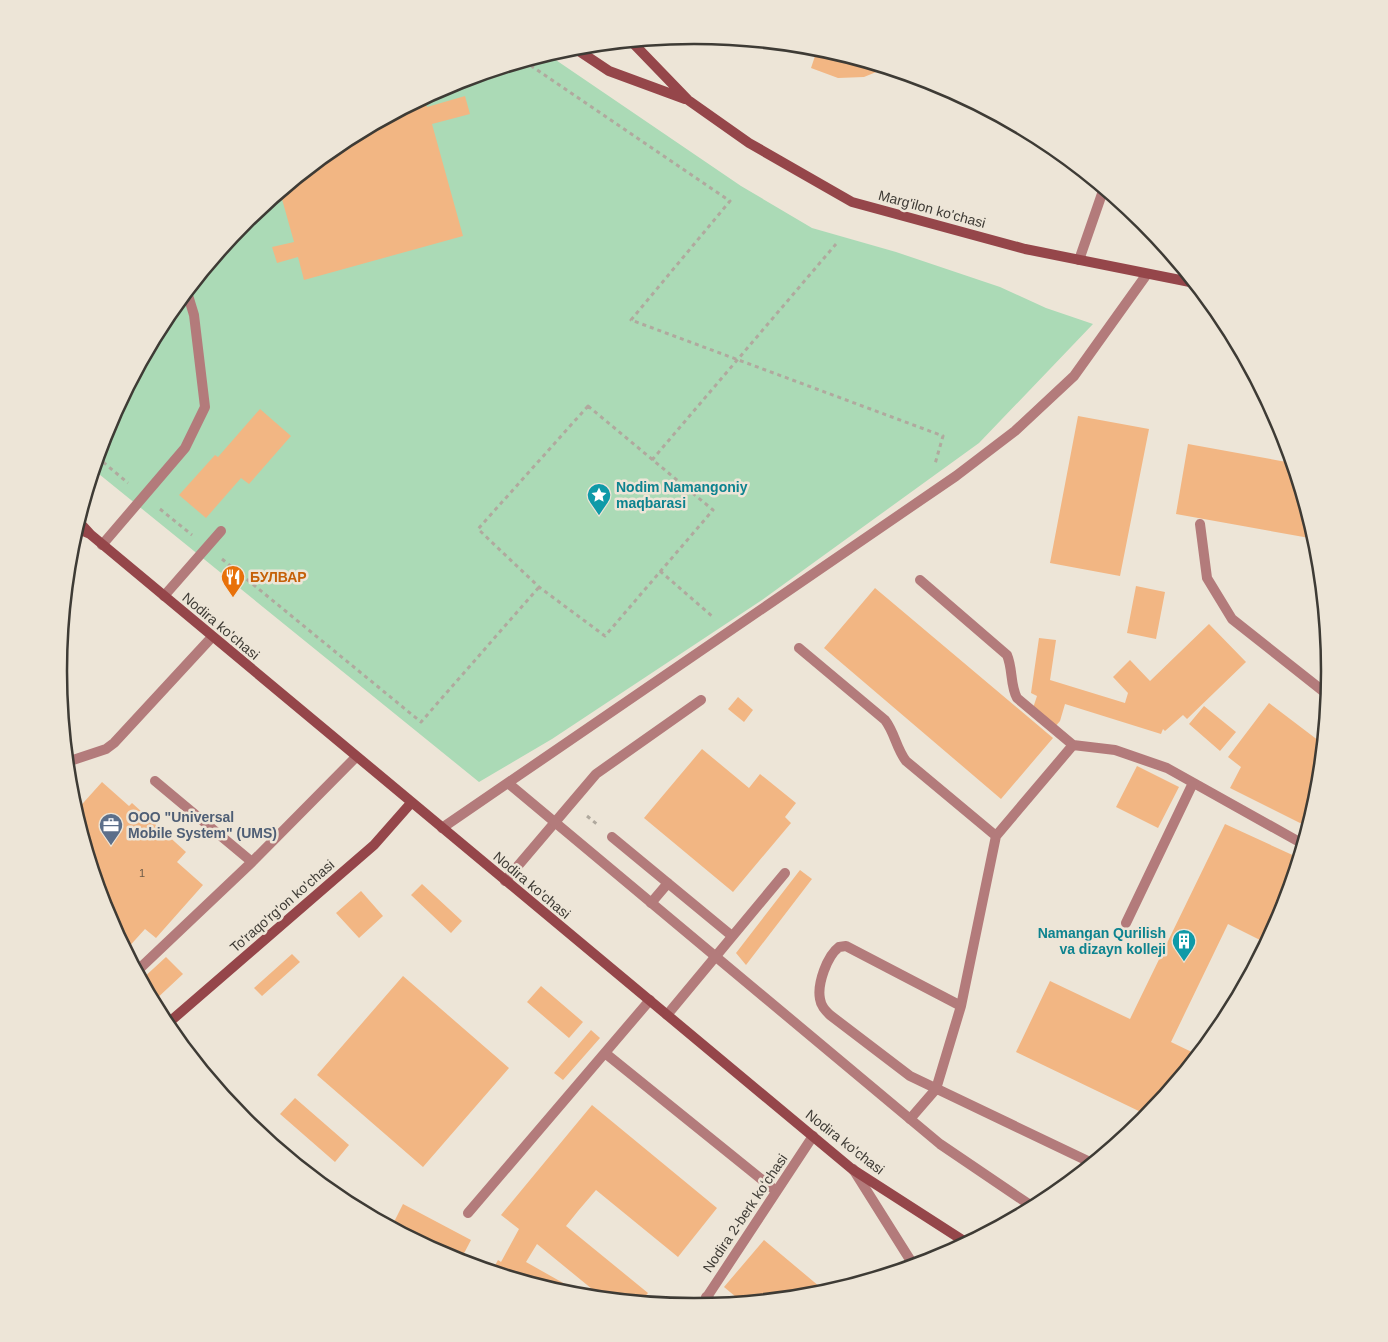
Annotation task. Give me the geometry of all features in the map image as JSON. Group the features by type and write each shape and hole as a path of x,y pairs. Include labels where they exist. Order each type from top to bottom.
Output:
{"main road":[{"path":"636,47 688,100"},
{"path":"583,54 609,71 688,100"},
{"name":"Marg'ilon ko'chasi","path":"688,100 749,143 852,202 1025,249 1186,281"},
{"name":"Nodira ko'chasi","path":"84,527 102,545 411,804 852,1168 961,1239"},
{"name":"Nodira ko'chasi","path":"83,531 90,534"},
{"name":"To'raqo'rg'on ko'chasi","path":"172,1020 374,845 411,804"}],"street":[{"path":"1079,260 1102,194"},
{"path":"442,828 956,476 1015,432 1074,376 1147,274"},
{"path":"102,545 185,448 206,407 194,315 189,299"},
{"path":"1200,524 1207,578 1232,619 1321,689"},
{"path":"164,596 221,531"},
{"path":"920,580 1007,655 1011,663 1014,692 1017,698 1073,745 1115,750 1167,768 1298,841"},
{"path":"73,760 106,749 114,743 212,636"},
{"path":"799,648 885,720 893,730 899,752 906,761 996,836"},
{"path":"505,881 596,774 701,700"},
{"path":"910,1119 936,1089 961,1006 996,836 1073,745"},
{"path":"141,967 252,862 356,757"},
{"path":"155,781 252,862"},
{"path":"508,783 940,1144 1026,1203"},
{"path":"1126,923 1193,783"},
{"path":"612,837 732,936"},
{"path":"667,1015 785,873"},
{"path":"651,903 668,883"},
{"path":"961,1006 846,946 839,947 829,958 819,997 823,1008 910,1076 1087,1160"},
{"path":"468,1213 650,1000"},
{"path":"605,1053 776,1191"},
{"name":"Nodira 2-berk koʻchasi","path":"707,1298 813,1136"},
{"path":"852,1168 910,1260"}],"path":[{"path":"531,65 730,201 631,320 943,436 935,466"},
{"path":"652,460 836,244"},
{"path":"588,406 713,510 660,571 605,636 540,587 478,529 588,406"},
{"path":"103,462 421,722 540,587"},
{"path":"660,571 714,618"},
{"path":"570,803 612,837"}],"green space":[{"path":"555,60 741,186 812,228 896,252 1000,287 1046,308 1093,324 979,443 762,600 552,739 479,782 99,474 114,431 131,394 172,323 196,289 250,227 312,173 346,149 417,108 454,91 492,77"}],"building":[{"path":"815,56 878,71 864,77 838,78 811,68"},
{"path":"465,96 470,114 432,124 463,236 304,280 298,257 277,263 272,247 294,242 282,198 346,149 417,108 426,104 427,107"},
{"path":"260,409 291,436 249,484 241,478 206,518 179,495 215,455 218,457"},
{"path":"1078,416 1149,429 1120,576 1050,563"},
{"path":"1188,444 1285,462 1306,537 1176,514"},
{"path":"1136,586 1165,592 1156,639 1127,633"},
{"path":"875,588 1053,738 1001,799 824,648"},
{"path":"1209,624 1246,662 1187,719 1183,715 1165,731 1163,729 1161,734 1065,704 1060,721 1054,728 1032,711 1037,696 1031,693 1039,638 1056,640 1050,680 1125,703 1128,693 1113,677 1130,660 1150,681"},
{"path":"738,697 753,710 744,722 728,709"},
{"path":"1269,703 1317,740 1302,824 1230,788 1241,767 1228,757"},
{"path":"1204,706 1236,732 1220,751 1189,724"},
{"path":"702,749 749,788 760,774 796,803 785,817 791,823 733,892 644,818"},
{"path":"1137,766 1179,787 1158,828 1116,807"},
{"path":"102,782 129,806 132,803 186,852 177,862 203,885 156,938 145,929 130,946 114,911 100,873 82,805"},
{"name":"Namangan Qurilish va dizayn kolleji","path":"1225,824 1293,855 1274,911 1261,940 1228,924 1171,1042 1192,1052 1141,1112 1016,1052 1050,981 1130,1019"},
{"path":"800,870 812,879 746,965 736,953"},
{"path":"422,884 462,921 451,933 411,895"},
{"path":"361,891 383,916 359,938 336,913"},
{"path":"292,954 300,962 262,996 254,988"},
{"path":"166,957 183,974 158,997 146,976"},
{"path":"403,976 509,1068 423,1167 317,1075"},
{"path":"541,986 583,1022 569,1038 527,1002"},
{"path":"591,1030 600,1038 563,1080 554,1073"},
{"path":"295,1098 349,1145 335,1162 280,1114"},
{"path":"592,1105 717,1208 678,1257 596,1190 578,1211 566,1226 648,1293 645,1296 593,1290 537,1244 526,1262 566,1285 495,1266 498,1260 501,1262 519,1229 501,1215"},
{"path":"403,1204 471,1240 463,1254 394,1222"},
{"path":"764,1240 818,1285 776,1293 736,1297 724,1287"}],"place":[{"name":"Nodim Namangoniy maqbarasi","path":"599,516"},
{"name":"БУЛВАР","path":"233,598"},
{"name":"ООО \"Universal Mobile System\" (UMS)","path":"111,846"},
{"name":"Namangan Qurilish va dizayn kolleji","path":"1184,962"}]}
